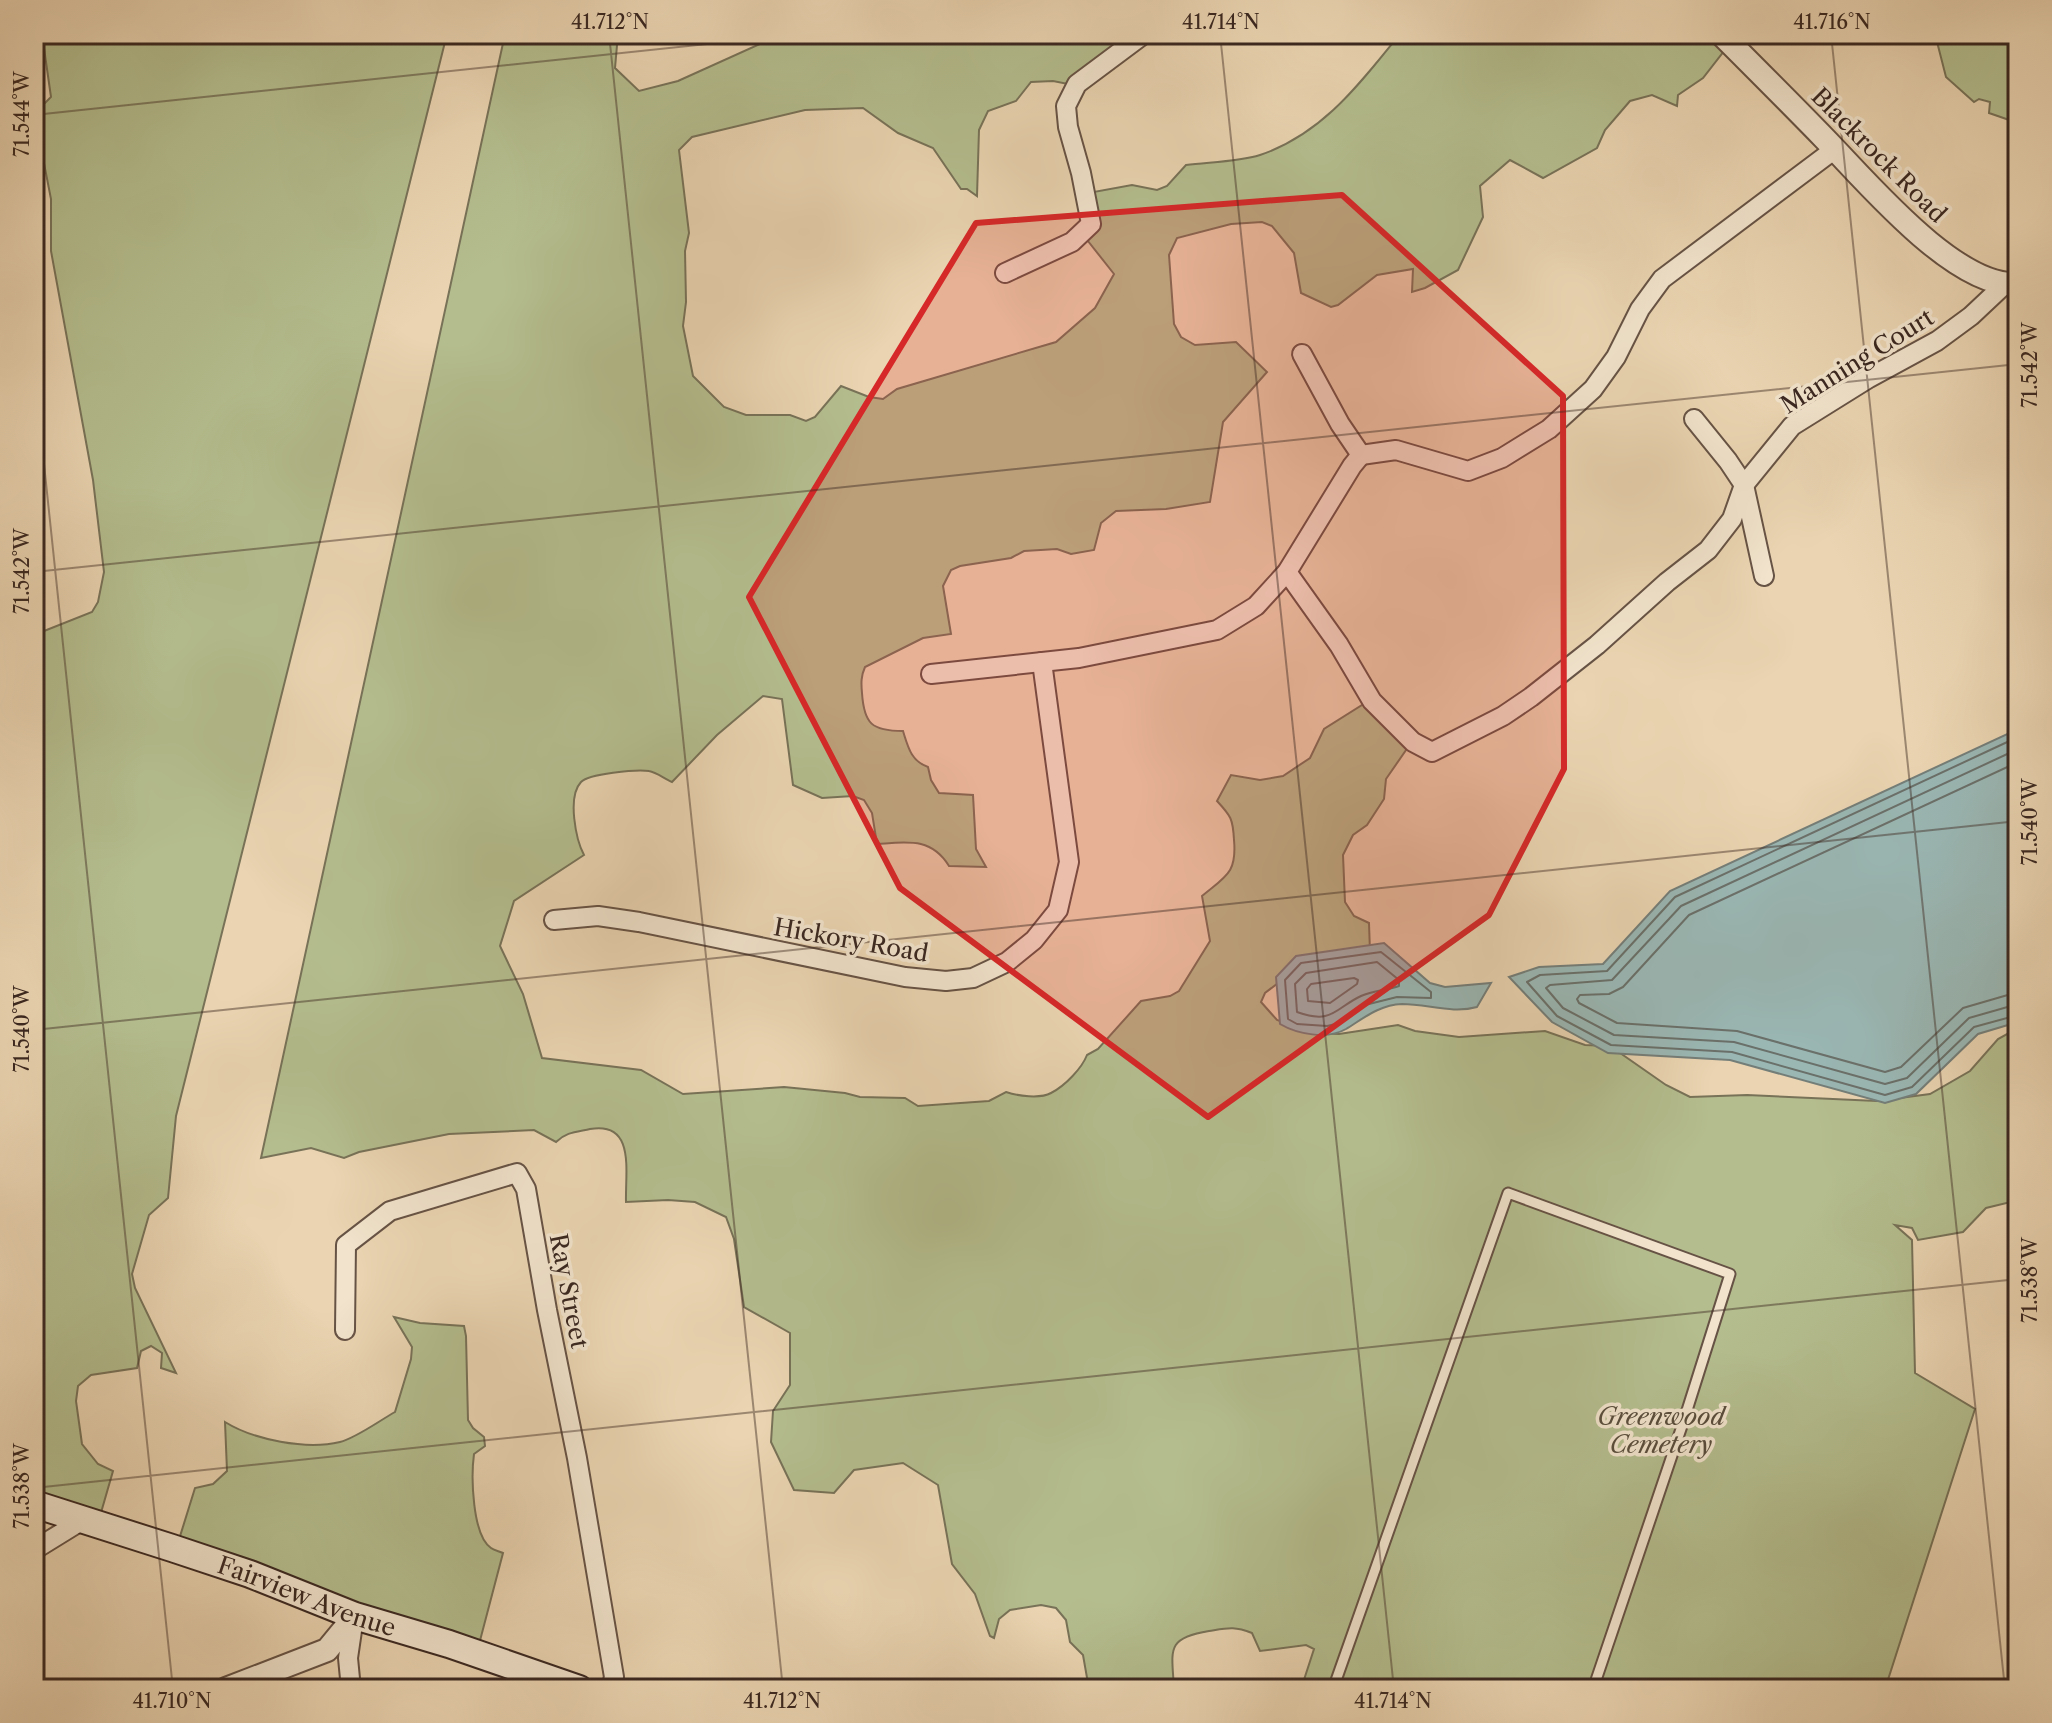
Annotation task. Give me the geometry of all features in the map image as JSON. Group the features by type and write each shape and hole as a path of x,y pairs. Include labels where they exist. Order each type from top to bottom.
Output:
{"main road":[{"name":"Fairview Avenue","path":"34,1504 250,1574 355,1616 449,1644 579,1689"}],"street":[{"path":"1005,273 1072,242 1091,224 1066,106 1077,84 1144,34"},
{"name":"Blackrock Road","path":"1721,34 1899,216 1941,252 1978,276 2011,284"},
{"path":"931,674 1079,658 1217,630 1256,606 1287,572 1361,455 1396,450 1468,471 1502,458 1549,429 1593,389 1616,357 1640,309 1662,279 1835,149"},
{"name":"Manning Court","path":"1287,572 1339,645 1372,701 1413,742 1432,752 1503,716 1597,645 1708,550 1732,519 1744,485 1792,426 1938,340 2011,284"},
{"path":"1302,354 1340,424 1361,455"},
{"path":"1694,419 1744,485 1764,576"},
{"name":"Hickory Road","path":"554,920 598,916 639,922 905,977 946,981 973,978 1007,962 1034,940 1058,910 1069,862 1042,662"},
{"name":"Ray Street","path":"345,1330 346,1245 390,1211 517,1173 526,1189 577,1458 614,1677 611,1689"},
{"path":"34,1550 81,1521"},
{"path":"226,1689 327,1650 355,1616"},
{"path":"351,1689 348,1658 355,1616"}],"lane":[{"path":"1333,1689 1508,1193 1730,1274 1593,1689"}],"highlighted area":[{"path":"1342,195 1563,396 1564,769 1489,915 1208,1117 900,888 749,597 976,223"}],"green space":[{"path":"42,34 447,34 176,1116 168,1198 149,1215 132,1274 135,1288 176,1373 161,1368 162,1353 151,1346 141,1351 137,1368 91,1375 78,1386 76,1401 82,1444 98,1464 113,1471 98,1523 34,1504 34,635 92,612 98,602 104,572 93,480 51,251 51,199 34,112 51,97"},
{"name":"Greenwood Cemetery","path":"505,34 618,34 615,68 639,91 678,81 782,34 1146,34 1078,86 1053,81 1031,82 1016,101 988,111 979,130 977,196 967,189 961,189 933,148 898,133 863,108 805,110 692,137 679,150 689,233 685,251 683,326 693,376 724,407 746,415 790,415 806,421 815,417 841,386 883,399 897,389 1056,342 1095,308 1114,274 1084,236 1088,193 1132,185 1157,190 1167,186 1186,165 1251,157 1282,146 1303,134 1339,105 1400,34 1723,34 1731,42 1703,78 1678,95 1677,106 1652,95 1630,101 1605,130 1597,148 1543,178 1510,160 1480,186 1483,217 1458,270 1425,288 1412,292 1413,269 1377,275 1331,307 1301,293 1294,253 1272,226 1262,222 1231,224 1177,238 1169,255 1174,324 1181,337 1195,345 1236,342 1267,372 1223,422 1210,502 1166,509 1116,511 1101,523 1094,550 1071,554 1057,549 1024,551 1011,558 951,570 943,586 951,634 923,638 865,667 863,673 863,704 872,724 903,731 911,753 928,767 939,793 973,795 976,849 986,867 949,866 934,850 918,843 877,844 872,813 864,800 853,796 822,798 793,785 782,699 763,696 717,735 672,782 649,771 624,771 602,774 581,782 574,798 574,808 578,839 584,855 514,901 500,946 523,994 542,1058 641,1070 683,1094 784,1087 860,1097 905,1098 918,1106 989,1101 1006,1092 1046,1095 1072,1076 1087,1055 1098,1049 1141,1001 1170,996 1179,991 1210,941 1202,896 1228,873 1234,860 1232,822 1217,801 1231,775 1260,780 1283,776 1310,758 1324,729 1370,700 1413,740 1386,779 1384,799 1367,825 1353,835 1343,855 1345,902 1354,916 1369,923 1370,952 1308,960 1265,993 1261,1002 1277,1020 1313,1033 1339,1034 1398,1025 1415,1031 1459,1037 1545,1031 1585,1045 1610,1046 1666,1085 1690,1097 1747,1095 1877,1101 1930,1094 1970,1071 1998,1039 2018,1028 2018,1189 2015,1201 1986,1208 1963,1232 1918,1240 1912,1228 1895,1225 1912,1240 1915,1373 1975,1409 1885,1689 1301,1689 1314,1649 1306,1645 1260,1651 1252,1633 1231,1628 1195,1634 1178,1642 1173,1655 1174,1689 1089,1689 1083,1655 1070,1642 1066,1620 1056,1608 1041,1605 1010,1610 999,1619 994,1638 990,1636 975,1594 952,1564 938,1485 903,1463 854,1470 834,1493 794,1490 771,1442 773,1411 790,1385 790,1333 744,1307 734,1239 726,1217 695,1202 626,1202 625,1151 615,1133 590,1129 567,1134 556,1142 534,1130 449,1134 359,1152 344,1158 311,1148 261,1158"},
{"path":"1935,34 2018,34 2018,123 1989,113 1990,102 1979,99 1974,102 1946,77"},
{"path":"394,1317 420,1323 464,1326 468,1420 484,1437 485,1446 474,1454 476,1518 485,1541 492,1549 503,1553 477,1652 177,1546 195,1488 213,1484 227,1471 225,1422 265,1438 312,1445 340,1442 353,1437 395,1412 412,1347"}],"water":[{"path":"2018,729 2018,1022 1978,1034 1916,1094 1885,1103 1730,1060 1608,1053 1552,1022 1509,977 1539,967 1603,964 1670,891"},
{"path":"1384,943 1430,983 1445,987 1491,983 1477,1007 1468,1009 1394,1005 1379,1009 1346,1029 1321,1035 1295,1031 1280,1024 1276,977 1296,956"}]}
